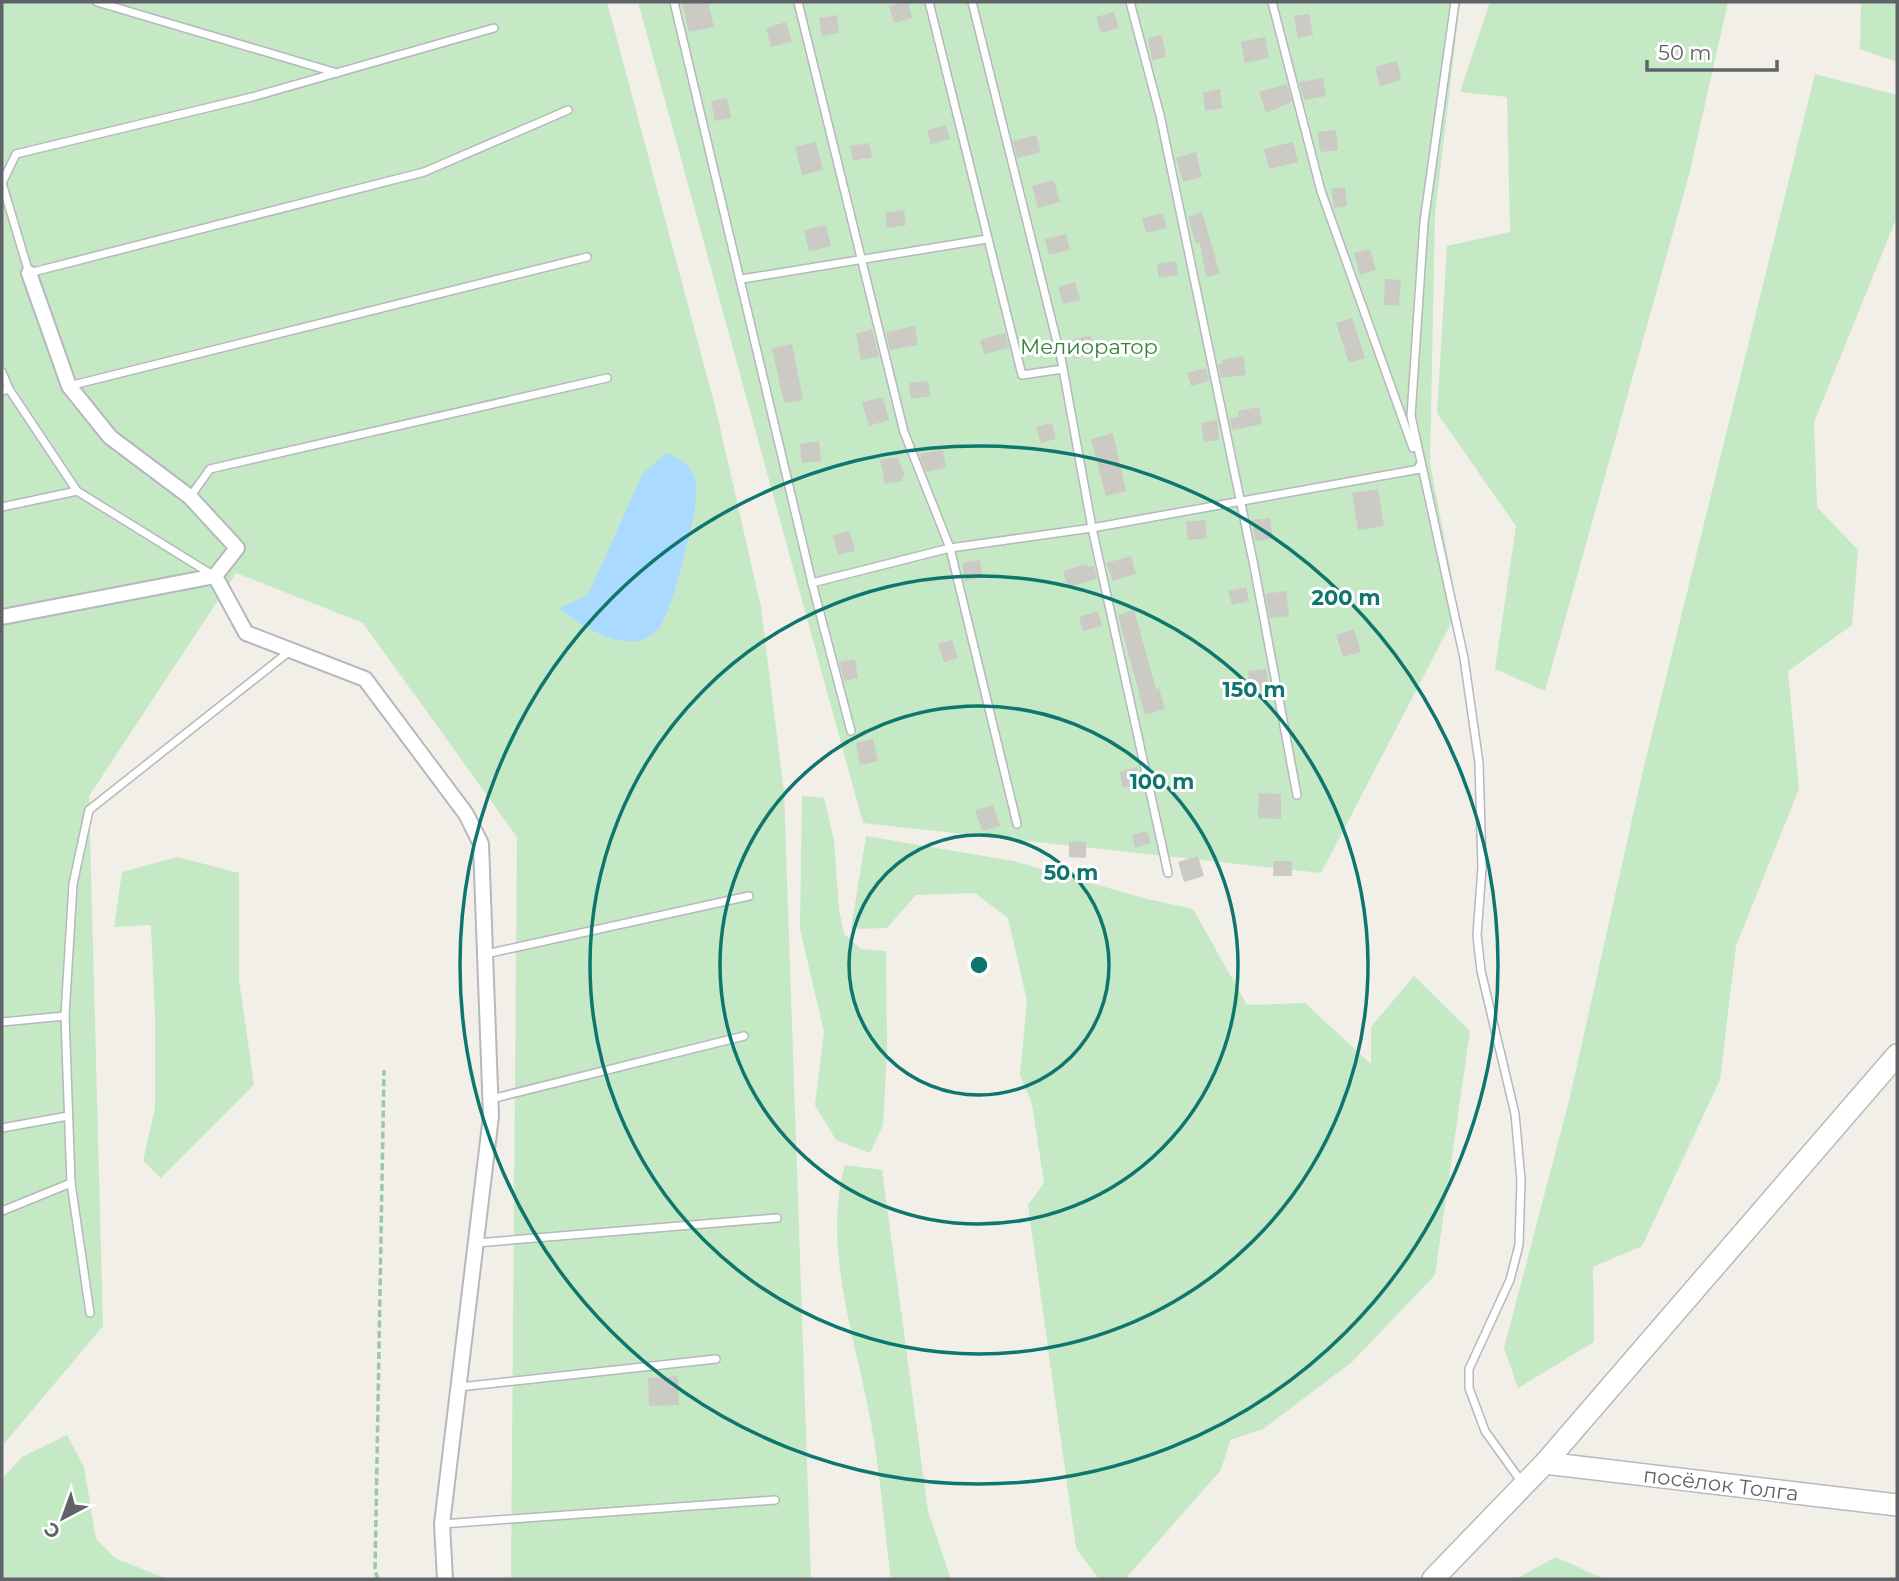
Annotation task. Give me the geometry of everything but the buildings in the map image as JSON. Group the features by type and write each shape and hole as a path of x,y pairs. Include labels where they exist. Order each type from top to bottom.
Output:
{"street":[{"path":"2,617 215,576 237,548 190,497 110,437 69,386 29,273"},
{"path":"215,576 246,633 365,679 466,814 481,844 491,1099 442,1524 445,1579"},
{"path":"1433,1579 1545,1463 1897,1055"},
{"name":"посёлок Толга","path":"1545,1463 1897,1505"}],"lane":[{"path":"97,2 338,73"},
{"path":"674,2 742,279 812,583 850,731"},
{"path":"798,2 904,432 950,548 1017,824"},
{"path":"929,2 1021,375 1063,369"},
{"path":"972,2 1063,369 1092,528 1168,873"},
{"path":"1129,2 1160,115 1297,794"},
{"path":"1272,2 1321,191 1420,469"},
{"path":"1455,2 1424,222 1411,416 1420,469 1464,659 1479,763 1481,971 1515,1114 1521,1180 1522,1221 1513,1269 1494,1318 1469,1369 1469,1388 1485,1431 1524,1485"},
{"path":"494,28 338,73 16,154 2,183 29,273 425,172 568,110"},
{"path":"742,279 987,239"},
{"path":"69,386 587,257"},
{"path":"2,372 6,390 77,491 215,576"},
{"path":"190,497 210,469 607,378"},
{"path":"812,583 950,548 1092,528 1420,469"},
{"path":"2,508 77,491"},
{"path":"90,1313 71,1183 65,1016 73,884 89,810 291,650"},
{"path":"485,954 749,896"},
{"path":"2,1023 65,1016"},
{"path":"491,1099 744,1036"},
{"path":"2,1128 68,1116"},
{"path":"2,1211 71,1183"},
{"path":"476,1243 777,1218"},
{"path":"458,1387 716,1359"},
{"path":"442,1524 775,1500"}],"path":[{"path":"378,1579 375,1571 384,1070"}],"green space":[{"path":"2,2 607,2 716,410 761,607 784,792 811,1579 511,1579 517,837 363,623 236,573 89,796 103,1326 2,1446"},
{"name":"Мелиоратор","path":"638,2 1460,2 1435,214 1430,463 1458,610 1321,873 863,823"},
{"path":"1490,2 1728,2 1689,175 1545,691 1495,669 1516,526 1437,413 1447,246 1510,232 1507,97 1460,92"},
{"path":"1861,2 1897,2 1897,62 1860,49"},
{"path":"1815,74 1897,95 1897,217 1814,422 1817,507 1858,550 1852,625 1788,671 1799,789 1736,946 1720,1080 1642,1246 1593,1267 1594,1342 1518,1388 1504,1348 1570,1097 1641,779"},
{"path":"802,796 824,798 834,840 839,910 844,934 861,949 886,951 887,1052 883,1125 870,1153 836,1140 815,1105 824,1032 800,929"},
{"path":"866,836 1013,861 1147,899 1193,909 1247,1005 1305,1003 1371,1064 1371,1027 1414,976 1470,1031 1435,1275 1352,1362 1263,1429 1230,1440 1221,1470 1125,1579 1099,1579 1076,1548 1028,1205 1044,1183 1032,1104 1020,1075 1027,1001 1008,918 975,893 916,895 887,928 851,929"},
{"path":"177,857 239,873 239,980 254,1085 161,1178 143,1161 155,1108 151,925 114,927 122,872"},
{"path":"845,1165 882,1170 928,1511 951,1579 891,1579 874,1440 840,1268 837,1233"},
{"path":"67,1435 84,1467 96,1539 115,1558 167,1579 2,1579 2,1479 22,1457"},
{"path":"1556,1557 1604,1579 1516,1579"}],"water":[{"path":"667,453 690,469 695,479 692,525 672,599 659,628 648,637 636,641 622,641 594,631 559,608 588,595 643,473"}]}
